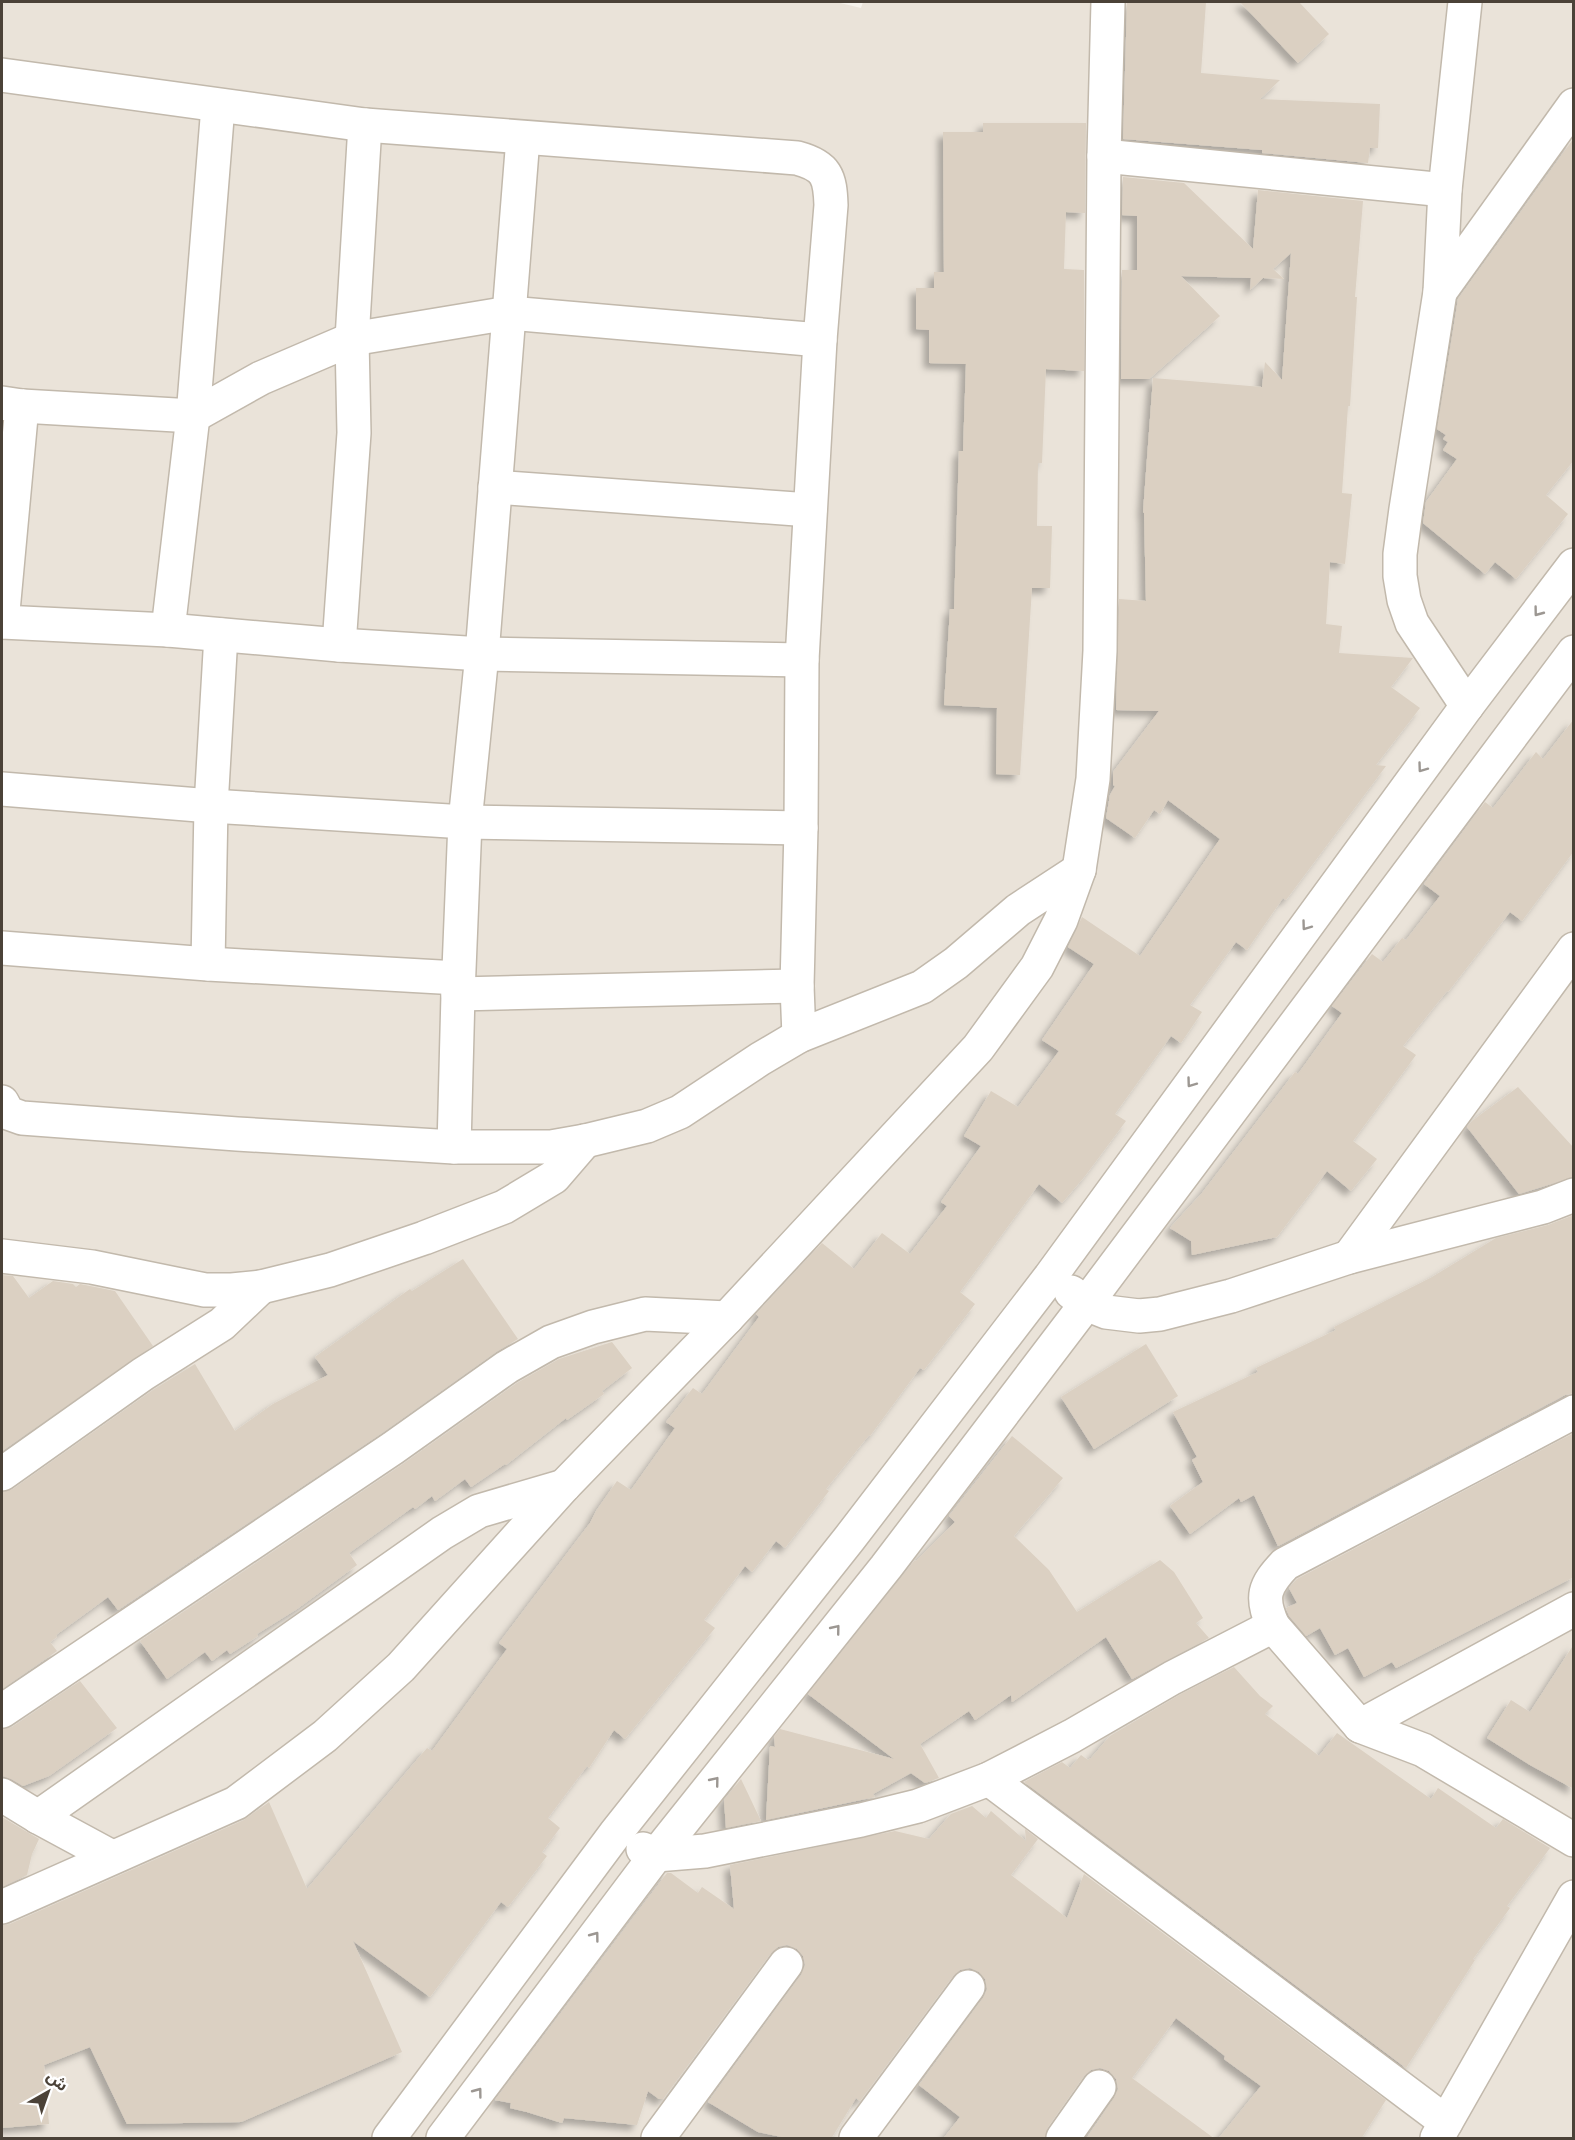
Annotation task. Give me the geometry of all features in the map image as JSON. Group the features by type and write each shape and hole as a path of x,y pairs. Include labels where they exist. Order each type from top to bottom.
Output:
{"street":[{"path":"2,1907 236,1803 325,1736 401,1667 564,1486 727,1318 978,1048 1037,967 1061,920 1079,870 1093,779 1100,651 1104,156 1108,2"},
{"path":"1465,2 1445,190 1440,291 1400,554 1400,576 1404,600 1412,622 1467,706"},
{"path":"2,75 365,125 797,158 821,169 831,183 831,205 820,340 802,660 797,986 799,1036"},
{"path":"168,630 193,416 218,105"},
{"path":"1440,291 1574,105"},
{"path":"339,645 354,433 352,339 365,125"},
{"path":"454,1147 465,822 482,654 523,138"},
{"path":"1104,156 1445,190"},
{"path":"802,660 482,654 339,645 168,630 2,622 12,405 193,416 261,378 352,339 509,313 820,340"},
{"path":"495,487 810,510"},
{"path":"389,2139 615,1833 849,1539 1050,1277 1467,706 1574,565"},
{"path":"208,964 212,806 221,635"},
{"path":"443,2139 656,1855 886,1567 1574,652"},
{"path":"2,789 212,806 465,822 801,828"},
{"path":"2,1102 8,1113 36,1119 454,1147 551,1147 585,1141 647,1126 680,1112 799,1036 922,987 956,963 1018,910 1079,870"},
{"path":"2,948 458,986 797,986"},
{"path":"1349,1257 1574,949"},
{"path":"2,1256 92,1267 205,1290 261,1287 330,1270 424,1238 504,1207 554,1177 585,1141"},
{"path":"1050,1277 1086,1304 1106,1312 1121,1315 1160,1314 1231,1296 1349,1257 1543,1207 1574,1195"},
{"path":"2,1474 143,1374 222,1324 261,1287"},
{"path":"2,1711 393,1448 507,1367 551,1342 593,1327 645,1314 727,1318"},
{"path":"1574,1413 1285,1564 1270,1580 1265,1594 1266,1611 1273,1626 1360,1726 1423,1750 1574,1840"},
{"path":"38,1817 442,1533 479,1511 564,1486"},
{"path":"849,1539 886,1567"},
{"path":"1360,1726 1574,1609"},
{"path":"615,1833 656,1855 705,1851 861,1820 918,1806 989,1779 1072,1736 1172,1678 1273,1626"},
{"path":"989,1779 1441,2130 1574,1897"},
{"path":"2,1795 112,1857"},
{"path":"658,2139 786,1964"},
{"path":"856,2139 968,1987"},
{"path":"1063,2139 1099,2087"}],"shaded area":[{"path":"2,2 836,2 861,8 863,2 1573,2 1573,2138 2,2138"}],"building":[{"path":"1127,2 1206,2 1201,73 1280,80 1260,99 1380,104 1378,148 1370,148 1368,163 1262,153 1262,150 1123,139"},
{"path":"1240,2 1299,2 1329,34 1298,63"},
{"path":"983,123 1086,123 1085,213 1066,212 1064,269 1084,270 1084,371 1046,369 1042,463 1038,463 1037,526 1052,526 1050,588 1032,588 1020,775 996,774 997,708 944,705 950,609 954,609 959,451 963,451 966,364 929,363 929,330 916,329 916,288 934,288 934,272 944,272 943,132 983,132"},
{"path":"1574,138 1574,460 1546,495 1568,514 1516,579 1495,562 1485,574 1423,523 1426,502 1457,459 1443,450 1448,442 1443,439 1446,435 1437,429 1458,299"},
{"path":"1123,177 1184,183 1253,249 1258,190 1363,201 1342,493 1352,494 1345,564 1330,562 1326,624 1342,626 1339,653 1413,658 1391,687 1420,708 1376,765 1386,766 1286,900 1283,898 1247,950 1236,942 1190,1005 1202,1012 1181,1043 1171,1036 1115,1114 1126,1121 1085,1176 1062,1203 1039,1184 960,1292 975,1304 924,1370 920,1368 870,1436 826,1489 829,1491 785,1548 776,1541 752,1572 745,1566 704,1620 715,1628 625,1739 614,1730 589,1768 587,1766 548,1818 560,1828 542,1852 547,1856 508,1907 501,1902 430,1997 353,1941 402,2052 241,2122 127,2124 90,2047 44,2065 49,2124 2,2128 2,1925 10,1924 244,1820 269,1802 307,1889 427,1748 432,1751 507,1649 499,1643 590,1523 617,1481 631,1490 675,1428 666,1422 693,1388 702,1394 759,1317 756,1314 822,1243 854,1269 882,1233 910,1254 947,1206 941,1202 981,1146 964,1136 991,1091 1018,1107 1059,1051 1042,1040 1094,964 1068,947 1082,917 1140,956 1220,839 1168,800 1160,814 1154,810 1135,838 1106,818 1110,795 1115,786 1113,785 1113,772 1159,711 1116,710 1119,599 1146,601 1143,512 1153,378 1262,387 1265,362 1282,380 1291,253 1273,269 1284,279 1263,278 1250,290 1251,278 1181,276 1220,316 1149,379 1121,379 1122,270 1137,270 1137,216 1122,215"},
{"path":"1574,719 1574,851 1522,921 1510,912 1403,1046 1416,1055 1353,1141 1377,1159 1351,1191 1327,1171 1277,1237 1192,1255 1191,1241 1170,1228 1202,1193 1295,1072 1298,1074 1342,1013 1332,1006 1372,954 1383,962 1402,938 1406,940 1440,896 1424,884 1485,802 1493,808 1536,752 1543,759"},
{"path":"1518,1087 1574,1148 1574,1177 1519,1194 1467,1127"},
{"path":"1574,1215 1574,1393 1565,1395 1278,1546 1254,1495 1241,1502 1239,1498 1190,1534 1170,1506 1203,1482 1192,1460 1197,1457 1173,1412 1258,1372 1256,1368 1336,1330 1334,1327 1432,1277 1496,1238 1548,1225"},
{"path":"463,1259 518,1339 118,1610 108,1597 56,1635 57,1637 50,1642 57,1651 2,1689 2,1492 13,1489 153,1390 195,1364 235,1431 273,1404 328,1375 315,1357 410,1289 412,1291"},
{"path":"2,1275 13,1276 29,1298 53,1281 73,1284 76,1287 80,1284 115,1291 153,1346 2,1451"},
{"path":"612,1342 632,1368 602,1391 604,1394 567,1420 566,1418 506,1465 471,1487 465,1479 435,1501 432,1496 415,1509 413,1507 349,1553 357,1565 230,1654 227,1650 212,1661 205,1652 167,1679 140,1641 403,1464 517,1383 559,1359"},
{"path":"1146,1344 1178,1396 1094,1449 1061,1397"},
{"path":"1574,1433 1574,1577 1396,1668 1392,1662 1364,1677 1348,1648 1335,1655 1320,1628 1306,1636 1289,1616 1286,1608 1297,1603 1289,1588 1297,1579"},
{"path":"1012,1436 1063,1478 1014,1536 1049,1570 1077,1612 1160,1560 1174,1572 1203,1618 1196,1623 1209,1638 1132,1679 1106,1637 1012,1702 1011,1695 975,1720 969,1711 920,1744 939,1778 925,1783 911,1773 873,1794 875,1797 766,1820 770,1746 775,1747 774,1737 780,1729 894,1759 808,1694 915,1560 955,1522 949,1516"},
{"path":"1574,1644 1574,1789 1487,1738 1511,1700 1530,1712"},
{"path":"1234,1667 1260,1696 1273,1706 1265,1714 1319,1756 1337,1733 1431,1799 1438,1788 1496,1828 1503,1819 1550,1848 1507,1906 1510,1908 1473,1959 1475,1960 1406,2068 1024,1782 1062,1762 1070,1768 1081,1755 1088,1760 1110,1736 1181,1694"},
{"path":"80,1681 117,1728 49,1776 23,1786 2,1776 2,1729 12,1727"},
{"path":"741,1779 761,1821 726,1828 724,1800"},
{"path":"972,1806 986,1818 991,1811 1026,1841 1025,1829 1038,1839 1011,1875 1067,1918 1084,1874 1386,2100 1361,2139 1218,2139 1261,2086 1224,2059 1225,2056 1176,2018 1132,2078 1215,2139 1086,2139 1118,2089 1116,2079 1109,2071 1100,2068 1091,2070 1084,2076 1048,2127 1045,2139 943,2139 960,2117 919,2085 983,1998 987,1989 985,1979 979,1972 970,1968 960,1970 953,1976 860,2101 856,2098 831,2139 791,2139 758,2132 708,2102 801,1975 805,1965 803,1956 797,1949 787,1945 778,1947 771,1953 663,2099 659,2099 648,2091 637,2125 564,2118 562,2123 510,2108 511,2103 495,2100 667,1873 671,1873 698,1893 702,1887 734,1909 730,1865 895,1831 929,1839 951,1814"},
{"path":"2,1817 39,1839 32,1854 27,1875 2,1887"}]}
